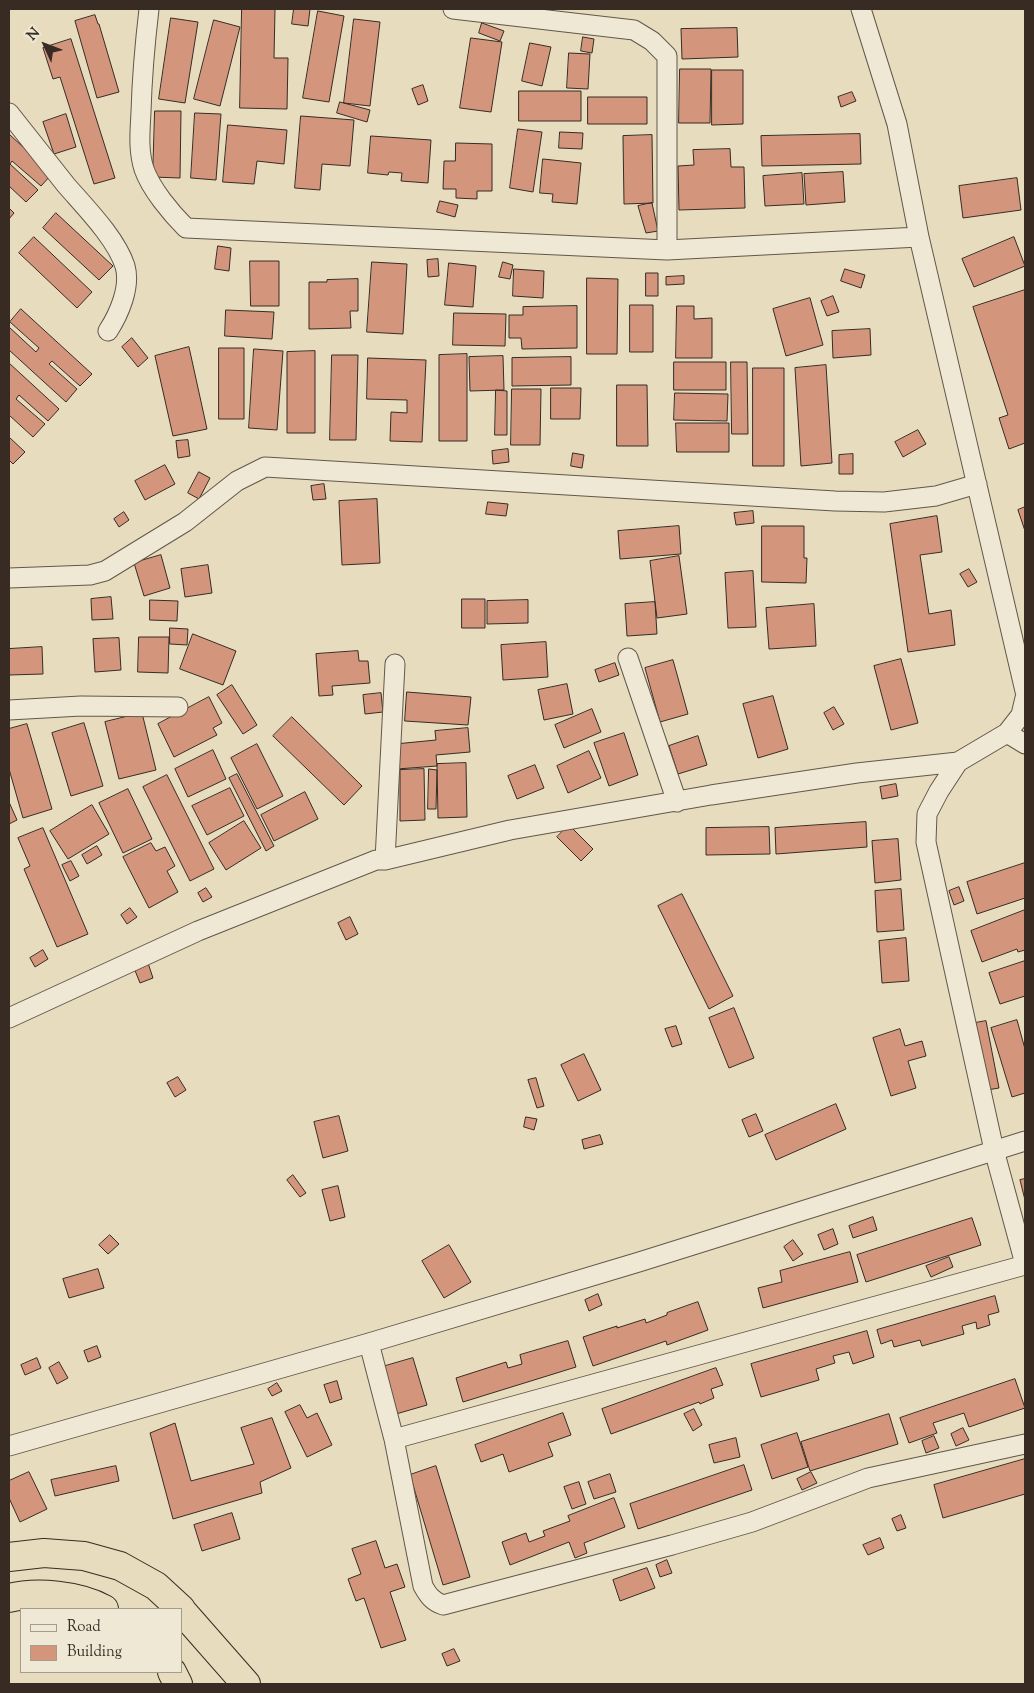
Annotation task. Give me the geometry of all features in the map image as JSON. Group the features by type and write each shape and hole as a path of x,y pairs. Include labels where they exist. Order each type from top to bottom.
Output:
{"highway":[{"path":"9,1557 54,1553 84,1556 120,1566 156,1586 180,1608"},
{"path":"9,1598 53,1594 102,1608"},
{"path":"182,1610 246,1684"}],"street":[{"path":"150,9 142,72 139,151 145,171 157,192 174,217 186,228 667,250 919,237"},
{"path":"453,9 634,30 652,41 667,56 667,250"},
{"path":"861,9 897,124 919,237 1025,691"},
{"path":"9,113 90,212 115,246 125,267 126,292 118,315 108,331"},
{"path":"9,578 90,575 105,572 185,522 237,481 265,467 854,502 884,502 936,496 977,484"},
{"path":"628,658 677,802"},
{"path":"385,860 395,664"},
{"path":"9,1018 238,914 376,860 385,860 510,830 857,773 958,762 1007,733 1021,715 1025,698"},
{"path":"9,710 81,706 178,707"},
{"path":"1007,733 1025,744"},
{"path":"394,1440 1025,1264 1022,1238 994,1150 926,842 927,814 958,762"},
{"path":"9,1446 368,1343 649,1259 1025,1141"},
{"path":"368,1343 394,1440 423,1586 435,1602 443,1605 752,1522 868,1478 1025,1444"}],"building":[{"path":"242,9 275,9 274,58 288,58 287,109 240,108"},
{"path":"294,9 310,9 308,26 292,24"},
{"path":"318,11 344,16 329,102 303,98"},
{"path":"95,15 119,92 97,98 75,21"},
{"path":"171,18 198,22 185,103 159,99"},
{"path":"354,19 380,22 370,106 344,103"},
{"path":"214,20 240,27 220,106 194,99"},
{"path":"482,23 504,31 500,41 479,33"},
{"path":"737,28 738,57 682,59 681,29"},
{"path":"583,37 594,39 592,53 581,51"},
{"path":"471,38 502,42 491,112 460,108"},
{"path":"71,39 115,178 94,184 60,77 53,79 43,48"},
{"path":"530,43 551,47 542,86 522,81"},
{"path":"569,53 590,54 588,89 567,88"},
{"path":"680,69 711,69 710,123 679,123"},
{"path":"712,70 743,70 743,124 712,125"},
{"path":"423,85 428,101 418,105 412,89"},
{"path":"519,91 581,91 581,121 519,121"},
{"path":"852,92 856,101 841,107 838,97"},
{"path":"588,97 647,97 647,124 588,124"},
{"path":"340,102 370,110 367,122 337,113"},
{"path":"155,111 181,111 180,178 153,177"},
{"path":"195,113 221,114 216,180 191,178"},
{"path":"66,114 76,147 54,154 43,122"},
{"path":"301,116 354,120 350,166 322,164 320,190 295,188"},
{"path":"228,125 287,130 284,164 257,161 254,184 223,182"},
{"path":"518,129 542,132 533,192 510,188"},
{"path":"560,132 583,133 582,149 559,148"},
{"path":"9,134 52,174 41,186 12,161 10,164 38,190 26,202 9,186"},
{"path":"860,134 861,164 762,166 761,136"},
{"path":"652,135 653,203 624,204 623,136"},
{"path":"371,136 431,140 428,183 401,181 402,173 389,172 388,175 368,173"},
{"path":"456,143 492,144 492,191 477,191 477,199 456,198 456,189 443,189 444,161 455,161"},
{"path":"730,149 731,167 744,167 745,208 679,210 678,166 694,165 693,150"},
{"path":"543,159 581,163 577,204 552,202 553,194 540,193"},
{"path":"843,172 845,202 806,205 804,174"},
{"path":"802,173 804,204 765,206 763,176"},
{"path":"1017,178 1021,210 963,218 959,186"},
{"path":"440,201 458,205 455,217 437,212"},
{"path":"652,203 658,231 646,233 638,206"},
{"path":"9,208 14,213 9,219"},
{"path":"56,213 113,266 99,280 43,228"},
{"path":"34,237 92,292 77,308 19,253"},
{"path":"1014,237 1025,266 974,287 962,259"},
{"path":"218,246 231,248 229,271 215,269"},
{"path":"438,259 439,276 428,277 427,260"},
{"path":"250,261 279,261 279,306 251,306"},
{"path":"372,262 407,264 403,334 367,332"},
{"path":"503,262 513,265 510,279 499,277"},
{"path":"449,263 476,266 473,307 445,305"},
{"path":"514,269 544,271 543,298 513,296"},
{"path":"845,269 865,275 861,288 841,281"},
{"path":"646,273 658,273 658,296 646,296"},
{"path":"684,276 684,284 666,285 666,277"},
{"path":"587,278 618,279 617,354 587,354"},
{"path":"358,279 358,311 350,311 351,328 309,329 309,282"},
{"path":"1025,290 1025,443 1009,449 999,418 1008,415 973,307"},
{"path":"833,296 839,312 827,316 821,301"},
{"path":"810,298 823,345 786,356 773,309"},
{"path":"630,305 653,305 653,352 630,352"},
{"path":"577,306 577,348 522,349 521,338 509,338 509,315 523,315 523,307"},
{"path":"677,306 694,306 694,319 712,318 712,358 676,358"},
{"path":"21,309 92,374 80,386 52,361 49,364 77,389 66,402 9,350 9,327 36,352 39,348 10,322"},
{"path":"226,310 274,312 272,339 225,336"},
{"path":"454,313 506,314 505,346 453,345"},
{"path":"870,329 871,355 833,358 832,331"},
{"path":"132,338 148,358 138,367 122,347"},
{"path":"189,347 207,429 173,436 155,356"},
{"path":"219,348 244,348 244,419 219,419"},
{"path":"254,349 283,351 277,430 249,428"},
{"path":"315,351 315,433 287,433 287,352"},
{"path":"467,354 467,441 439,441 439,355"},
{"path":"332,355 358,355 356,440 330,440"},
{"path":"503,356 504,390 470,391 469,357"},
{"path":"571,357 571,385 512,386 512,358"},
{"path":"368,358 426,360 422,442 390,441 391,412 407,413 407,400 367,399"},
{"path":"674,362 726,362 726,390 674,390"},
{"path":"731,362 747,362 748,434 732,434"},
{"path":"9,363 59,409 48,421 19,395 16,399 45,424 33,437 9,415"},
{"path":"826,365 832,463 801,466 795,368"},
{"path":"753,368 784,368 784,466 753,466"},
{"path":"617,385 647,385 648,446 617,446"},
{"path":"551,388 581,388 580,419 551,419"},
{"path":"512,389 541,389 540,445 511,445"},
{"path":"496,390 507,391 507,435 495,435"},
{"path":"675,393 728,394 727,421 674,420"},
{"path":"676,423 729,423 729,452 677,452"},
{"path":"918,430 926,444 903,457 895,442"},
{"path":"9,437 25,452 13,464 9,460"},
{"path":"188,440 190,456 178,458 176,441"},
{"path":"508,449 509,462 493,464 492,451"},
{"path":"573,453 584,455 582,468 571,466"},
{"path":"853,454 853,474 839,474 839,455"},
{"path":"165,465 175,484 145,500 135,481"},
{"path":"199,472 210,478 199,499 188,493"},
{"path":"324,484 326,499 313,500 311,486"},
{"path":"377,499 380,563 342,565 339,501"},
{"path":"488,502 508,504 506,516 486,514"},
{"path":"1025,507 1025,531 1018,510"},
{"path":"753,511 754,523 736,525 734,513"},
{"path":"124,512 129,520 119,527 114,519"},
{"path":"937,516 942,552 920,555 929,614 951,610 955,645 908,652 890,524"},
{"path":"679,526 681,554 620,559 618,531"},
{"path":"762,526 804,526 804,558 807,558 806,583 762,582"},
{"path":"161,555 170,588 144,596 134,563"},
{"path":"679,556 687,614 657,618 650,561"},
{"path":"208,565 212,593 185,597 181,569"},
{"path":"969,569 977,582 968,587 960,574"},
{"path":"753,571 756,627 728,628 725,573"},
{"path":"111,597 113,619 92,620 91,599"},
{"path":"462,599 485,599 485,628 462,628"},
{"path":"150,600 178,601 177,621 150,620"},
{"path":"528,600 528,623 487,624 487,601"},
{"path":"655,602 657,634 627,636 625,604"},
{"path":"814,604 816,646 769,649 766,608"},
{"path":"170,628 188,629 187,645 170,644"},
{"path":"193,634 236,651 223,685 180,669"},
{"path":"139,637 169,637 168,673 138,672"},
{"path":"119,638 121,670 95,672 93,639"},
{"path":"546,642 548,677 503,680 501,645"},
{"path":"42,647 43,674 9,675 9,649"},
{"path":"358,651 359,661 368,661 370,683 332,686 333,695 319,696 316,654"},
{"path":"901,659 918,723 891,730 874,666"},
{"path":"673,660 688,714 660,722 645,668"},
{"path":"615,663 619,675 599,682 595,670"},
{"path":"567,684 573,714 544,720 538,690"},
{"path":"232,685 257,725 243,734 217,695"},
{"path":"407,692 471,697 468,725 405,721"},
{"path":"381,693 383,712 365,714 363,695"},
{"path":"773,696 788,749 758,758 743,704"},
{"path":"209,697 222,723 213,728 217,735 174,757 158,724"},
{"path":"834,707 844,724 833,730 824,713"},
{"path":"592,709 601,732 564,748 555,725"},
{"path":"142,713 156,770 119,779 105,722"},
{"path":"292,717 362,786 344,805 273,736"},
{"path":"84,723 103,786 71,796 52,733"},
{"path":"27,724 52,809 23,818 9,769 9,729"},
{"path":"468,728 470,752 436,755 437,766 397,769 395,744 436,740 435,731"},
{"path":"624,733 638,775 609,786 594,743"},
{"path":"698,736 707,765 678,774 669,746"},
{"path":"257,744 283,796 257,809 231,758"},
{"path":"213,750 226,779 188,797 175,769"},
{"path":"589,751 601,778 568,793 557,766"},
{"path":"466,763 467,817 438,818 437,764"},
{"path":"535,765 544,788 517,799 508,776"},
{"path":"424,769 425,820 400,821 400,770"},
{"path":"429,769 437,770 436,809 428,809"},
{"path":"237,774 274,846 266,851 229,778"},
{"path":"167,775 214,869 190,881 143,787"},
{"path":"896,784 898,796 882,799 880,787"},
{"path":"230,788 244,816 207,835 192,806"},
{"path":"128,789 152,839 123,853 99,803"},
{"path":"305,792 318,819 274,841 261,815"},
{"path":"9,802 17,820 9,824"},
{"path":"92,805 109,834 68,859 50,831"},
{"path":"244,821 261,848 226,870 209,843"},
{"path":"866,822 867,847 776,854 775,828"},
{"path":"569,825 593,849 581,861 557,837"},
{"path":"769,827 770,854 706,855 706,828"},
{"path":"43,828 88,934 57,947 24,869 30,866 18,838"},
{"path":"898,839 901,880 875,883 872,841"},
{"path":"151,843 156,851 165,847 175,866 167,871 178,892 149,908 123,857"},
{"path":"97,846 102,855 87,864 82,855"},
{"path":"71,861 79,876 70,881 62,865"},
{"path":"1025,863 1025,898 977,914 967,882"},
{"path":"959,887 964,901 954,905 949,891"},
{"path":"206,888 212,897 203,902 198,893"},
{"path":"901,889 904,930 877,932 875,891"},
{"path":"682,894 733,996 709,1009 658,906"},
{"path":"130,908 137,917 127,924 121,915"},
{"path":"1025,910 1025,950 1018,952 1017,949 982,962 971,931"},
{"path":"350,917 358,934 346,940 338,923"},
{"path":"906,938 909,981 882,983 879,941"},
{"path":"43,950 48,959 35,967 30,958"},
{"path":"1025,961 1025,996 1000,1004 989,973"},
{"path":"148,963 153,978 140,983 134,968"},
{"path":"734,1008 754,1058 729,1068 709,1018"},
{"path":"1017,1020 1025,1049 1025,1093 1012,1097 991,1028"},
{"path":"986,1021 999,1088 987,1090 975,1023"},
{"path":"676,1026 682,1044 672,1047 665,1029"},
{"path":"900,1029 905,1046 922,1041 926,1056 908,1061 916,1088 891,1096 873,1038"},
{"path":"584,1054 601,1090 578,1101 561,1065"},
{"path":"178,1077 186,1090 175,1097 167,1083"},
{"path":"536,1078 544,1106 537,1108 528,1080"},
{"path":"836,1104 846,1129 776,1160 765,1135"},
{"path":"756,1114 763,1131 749,1137 742,1120"},
{"path":"339,1116 348,1151 323,1158 314,1122"},
{"path":"526,1117 537,1119 534,1130 524,1127"},
{"path":"600,1135 603,1144 584,1149 582,1140"},
{"path":"293,1175 306,1193 300,1197 287,1180"},
{"path":"1025,1179 1025,1200 1020,1180"},
{"path":"338,1186 345,1217 330,1221 322,1190"},
{"path":"873,1217 877,1230 853,1238 849,1226"},
{"path":"972,1218 981,1245 866,1282 857,1255"},
{"path":"833,1229 838,1244 824,1250 818,1235"},
{"path":"110,1235 119,1244 108,1254 99,1245"},
{"path":"793,1240 803,1254 793,1261 784,1247"},
{"path":"449,1245 471,1282 444,1298 422,1261"},
{"path":"850,1252 858,1282 763,1308 758,1288 782,1282 780,1271"},
{"path":"949,1257 953,1267 931,1277 926,1266"},
{"path":"98,1269 104,1288 69,1298 63,1279"},
{"path":"598,1294 602,1305 589,1311 585,1300"},
{"path":"995,1296 999,1312 988,1315 990,1325 977,1329 976,1322 962,1326 964,1334 922,1346 920,1340 894,1347 892,1340 881,1344 877,1330"},
{"path":"698,1302 708,1330 667,1345 666,1341 593,1366 583,1337 645,1319 646,1323"},
{"path":"867,1331 874,1357 853,1364 849,1352 833,1356 835,1363 816,1369 819,1380 761,1397 751,1364"},
{"path":"568,1341 576,1367 463,1402 456,1378 506,1362 508,1368 522,1364 520,1355"},
{"path":"97,1346 101,1357 88,1362 84,1351"},
{"path":"37,1358 41,1368 25,1375 21,1365"},
{"path":"413,1358 427,1405 396,1414 382,1367"},
{"path":"59,1362 68,1378 57,1384 49,1368"},
{"path":"716,1368 723,1385 711,1389 714,1398 611,1434 602,1409"},
{"path":"1015,1379 1025,1408 969,1427 964,1413 933,1423 937,1433 909,1443 900,1418"},
{"path":"337,1381 342,1399 330,1403 324,1385"},
{"path":"277,1383 282,1391 272,1396 268,1389"},
{"path":"300,1405 307,1418 317,1413 332,1445 307,1457 285,1412"},
{"path":"694,1409 702,1425 693,1431 684,1414"},
{"path":"563,1413 571,1435 548,1443 553,1456 509,1472 503,1454 481,1462 475,1445"},
{"path":"889,1414 898,1444 810,1471 801,1442"},
{"path":"272,1418 291,1468 260,1482 262,1493 173,1519 150,1433 175,1423 191,1481 254,1464 241,1428"},
{"path":"963,1428 969,1440 956,1446 951,1434"},
{"path":"797,1433 808,1467 772,1479 761,1445"},
{"path":"934,1436 939,1448 926,1453 922,1441"},
{"path":"736,1438 740,1457 714,1463 709,1445"},
{"path":"1025,1459 1025,1494 943,1518 934,1485"},
{"path":"744,1465 752,1490 638,1529 630,1504"},
{"path":"116,1466 119,1481 55,1496 51,1480"},
{"path":"436,1466 470,1577 443,1585 410,1475"},
{"path":"29,1472 47,1509 20,1522 9,1498 9,1481"},
{"path":"811,1472 817,1483 802,1490 797,1479"},
{"path":"610,1474 616,1492 594,1499 588,1482"},
{"path":"579,1482 586,1504 572,1509 564,1487"},
{"path":"614,1498 625,1527 584,1543 587,1553 575,1558 569,1542 510,1565 502,1542 526,1533 529,1542 545,1536 543,1531 570,1521 568,1516"},
{"path":"232,1513 240,1539 202,1551 194,1525"},
{"path":"901,1515 906,1528 897,1531 892,1519"},
{"path":"880,1538 884,1548 868,1555 863,1545"},
{"path":"376,1541 385,1568 397,1564 405,1587 390,1592 406,1640 381,1648 364,1598 356,1601 348,1579 361,1574 352,1549"},
{"path":"667,1560 672,1573 660,1577 656,1565"},
{"path":"647,1568 655,1588 620,1601 613,1580"},
{"path":"454,1649 460,1661 447,1666 442,1654"}]}
